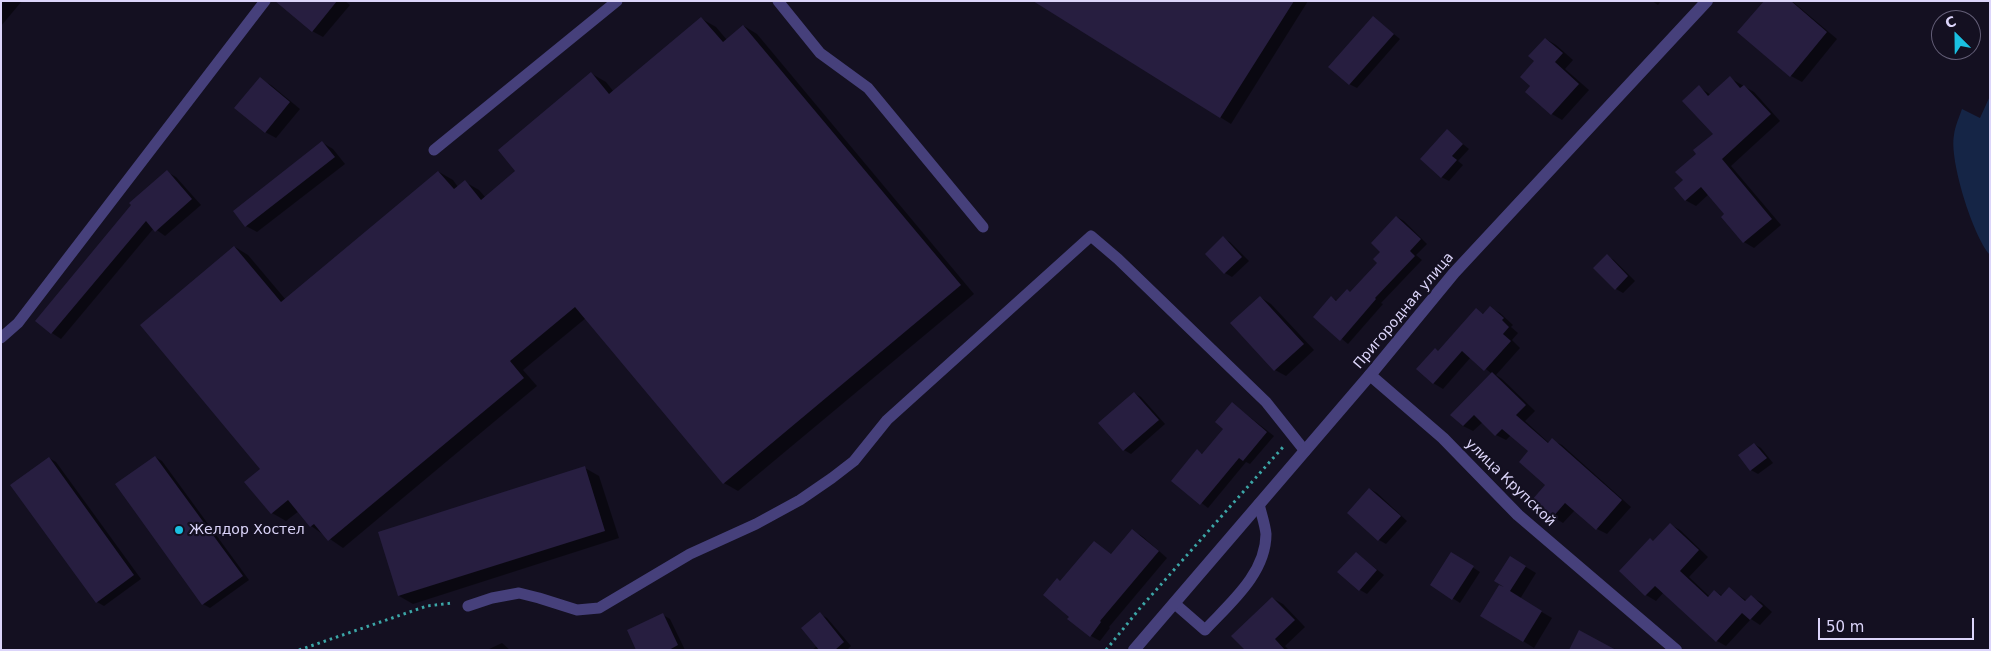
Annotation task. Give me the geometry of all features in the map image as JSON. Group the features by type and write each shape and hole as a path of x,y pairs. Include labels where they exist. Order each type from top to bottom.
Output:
{"street":[{"name":"Пригородная улица","path":"1134,650 1454,274 1707,1"},
{"name":"улица Крупской","path":"1370,375 1444,438 1518,515 1676,650"}],"lane":[{"path":"1,338 18,322 265,1"},
{"path":"434,150 617,1"},
{"path":"778,1 820,53 868,88 983,227"},
{"path":"468,606 492,598 519,593 577,610 599,608 690,554 756,524 800,500 854,461 887,420 1091,236 1118,259 1266,402 1305,451"},
{"path":"1174,603 1204,630 1245,588 1264,551 1266,533 1259,504"}],"path":[{"path":"299,650 427,606 459,603 468,606"}],"water":[{"path":"1990,96 1990,255 1976,232 1970,215 1959,179 1953,147 1955,128 1962,109 1980,118"}],"building":[{"path":"275,1 337,1 312,32"},
{"path":"1033,1 1294,1 1220,118"},
{"path":"1764,1 1791,1 1827,32 1790,77 1737,32"},
{"path":"1373,16 1394,34 1349,85 1328,67"},
{"path":"701,17 723,42 743,25 961,285 723,484 575,307 510,361 524,378 328,541 314,524 310,527 288,500 271,514 244,482 260,469 140,325 234,246 281,302 438,171 454,189 465,180 481,200 515,171 498,150 591,72 609,94"},
{"path":"1545,38 1563,53 1555,62 1579,84 1551,115 1525,92 1530,86 1520,77 1534,61 1528,56"},
{"path":"1730,76 1740,88 1744,85 1771,114 1722,159 1772,219 1743,243 1721,217 1724,214 1701,187 1685,201 1674,188 1683,180 1675,172 1696,154 1693,150 1713,134 1682,101 1699,85 1708,96"},
{"path":"260,77 290,102 265,133 234,108"},
{"path":"1447,129 1463,144 1452,156 1457,160 1441,178 1420,159"},
{"path":"322,141 335,157 245,227 233,211"},
{"path":"167,170 192,199 155,232 146,221 51,334 35,321 131,205 129,203"},
{"path":"1396,216 1421,239 1410,251 1415,256 1375,298 1340,341 1313,317 1331,296 1336,301 1347,289 1350,292 1377,263 1373,259 1380,252 1371,243"},
{"path":"1223,236 1242,257 1224,274 1205,254"},
{"path":"1607,254 1628,276 1615,290 1593,268"},
{"path":"1260,296 1304,344 1274,371 1230,323"},
{"path":"1490,306 1504,318 1502,320 1509,327 1503,334 1511,341 1484,371 1462,351 1433,384 1416,369 1435,348 1438,351 1476,308 1483,314"},
{"path":"1492,372 1526,405 1516,415 1548,443 1552,438 1622,500 1596,530 1565,503 1552,518 1532,500 1545,485 1519,462 1528,451 1502,429 1495,436 1474,415 1463,426 1450,415"},
{"path":"1134,392 1159,420 1123,451 1098,423"},
{"path":"1232,402 1267,432 1243,461 1239,458 1200,505 1171,481 1197,449 1202,454 1223,429 1215,422"},
{"path":"1754,443 1767,458 1750,471 1738,455"},
{"name":"Желдор Хостел","path":"155,456 243,576 202,605 115,484"},
{"path":"49,457 134,575 96,603 10,485"},
{"path":"585,466 605,531 398,596 378,532"},
{"path":"1369,488 1401,516 1378,541 1347,513"},
{"path":"1670,523 1699,550 1680,571 1708,597 1714,590 1721,596 1729,587 1745,601 1751,595 1763,606 1750,620 1742,613 1716,642 1655,586 1645,596 1619,571 1650,538 1653,541"},
{"path":"1132,529 1159,551 1100,621 1090,637 1067,619 1069,617 1043,595 1057,578 1060,581 1094,541 1111,554"},
{"path":"1356,552 1377,570 1359,591 1337,572"},
{"path":"1451,552 1474,566 1452,600 1430,585"},
{"path":"1510,556 1526,566 1510,591 1542,611 1523,642 1480,616 1499,585 1504,587 1494,581"},
{"path":"1272,597 1295,620 1275,639 1285,650 1245,650 1231,636"},
{"path":"820,612 844,642 835,650 819,650 801,628"},
{"path":"663,613 678,645 669,650 636,650 627,630"},
{"path":"1579,630 1616,650 1569,650"}],"place":[{"name":"Желдор Хостел","path":"179,530"}]}
